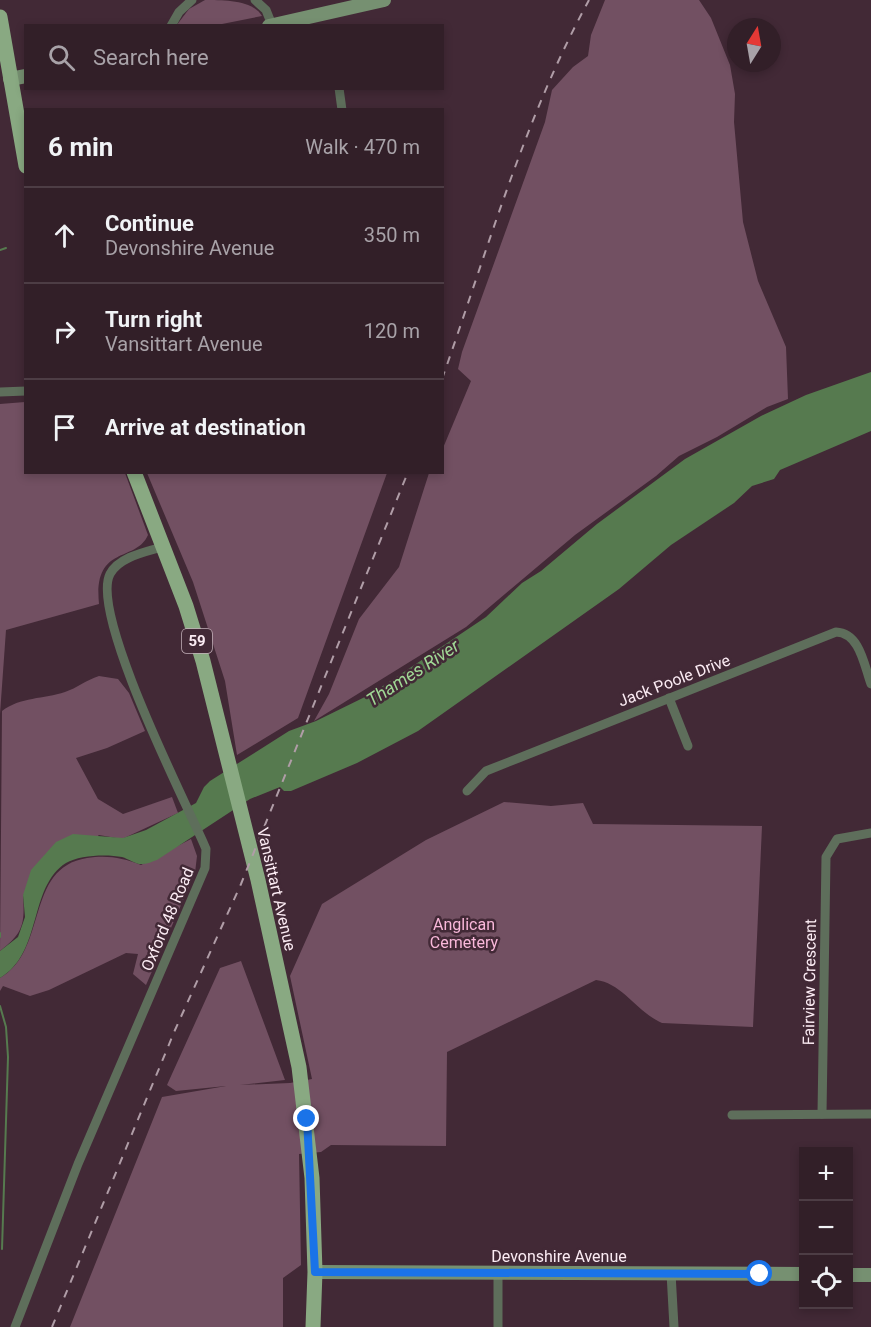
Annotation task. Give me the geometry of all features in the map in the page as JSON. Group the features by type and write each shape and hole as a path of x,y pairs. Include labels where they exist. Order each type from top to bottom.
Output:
{"main road":[{"path":"280,24 328,19 384,0"},
{"path":"0,17 18,77 24,144"},
{"name":"Vansittart Avenue","path":"135,474 192,628 258,880 299,1067 307,1119 315,1272 313,1327"},
{"name":"Devonshire Avenue","path":"315,1272 799,1274"},
{"path":"853,1275 871,1275"}],"street":[{"path":"172,24 179,12 192,0"},
{"path":"255,0 266,10 271,24"},
{"path":"339,90 342,108"},
{"path":"0,392 24,391"},
{"name":"Oxford 48 Road","path":"15,1327 78,1164 205,868 206,849 130,678 106,588 109,575 115,566 124,560 162,547"},
{"name":"Jack Poole Drive","path":"467,791 486,771 836,632 844,632 856,642 871,684"},
{"path":"669,698 688,746"},
{"name":"Fairview Crescent","path":"822,1114 826,857 837,839 871,833"},
{"path":"732,1115 871,1114"},
{"path":"498,1272 498,1327"},
{"path":"671,1273 674,1327"}],"green space":[{"path":"205,0 229,1 252,7 262,16 222,24 178,24 189,9"},
{"path":"605,0 699,0 711,18 727,58 727,72 731,72 735,94 734,122 743,222 758,281 786,347 788,399 767,407 717,437 679,456 656,476 575,535 466,627 314,721 329,694 359,619 399,567 429,474 444,474 444,446 471,381 458,369 462,352 545,122 552,90 573,67 588,56 591,35"},
{"path":"24,402 24,474 125,474 148,535 142,544 109,563 102,572 99,604 6,630 0,714 0,404"},
{"path":"147,474 387,474 298,718 237,755 225,681 193,582"},
{"path":"99,676 118,679 129,693 145,731 107,748 76,758 98,799 123,814 172,797 178,813 122,839 99,835 23,895 21,927 14,939 0,951 2,711 16,703 65,692"},
{"name":"Anglican Cemetery","path":"504,802 551,806 583,803 593,824 762,826 753,1027 662,1023 614,986 596,980 447,1052 446,1146 331,1145 321,1152 299,1154 301,1265 283,1278 283,1327 70,1327 162,1097 226,1086 176,1091 167,1085 220,968 241,961 285,1080 240,1085 290,1083 312,1079 290,976 322,904 426,840"},
{"path":"191,839 197,856 195,873 146,985 133,974 138,954 126,953 49,990 30,996 3,986 0,991 0,978 15,965 25,949 45,893 54,877 67,865 87,858 109,857 141,865"}],"water":[{"name":"Thames River","path":"871,372 871,431 780,470 774,479 752,486 734,503 671,545 619,589 418,731 357,763 291,791 284,791 280,787 250,799 157,860 147,864 135,863 122,857 101,855 78,858 66,863 54,874 46,888 23,953 14,967 0,978 0,951 18,937 25,917 23,895 31,870 56,842 73,834 123,838 146,830 196,803 204,787 210,781 289,731 316,721 371,694 486,617 522,583 541,571 597,524 685,459 761,416 806,395"}],"waterway":[{"path":"0,250 6,248"},
{"path":"0,1006 6,1027 8,1057 2,1249"}],"railway":[{"path":"444,373 526,139 566,45 589,0"},
{"path":"52,1327 175,1030 241,884 407,474"}],"route":[{"path":"307,1119 312,1178 315,1272 760,1274"}]}
